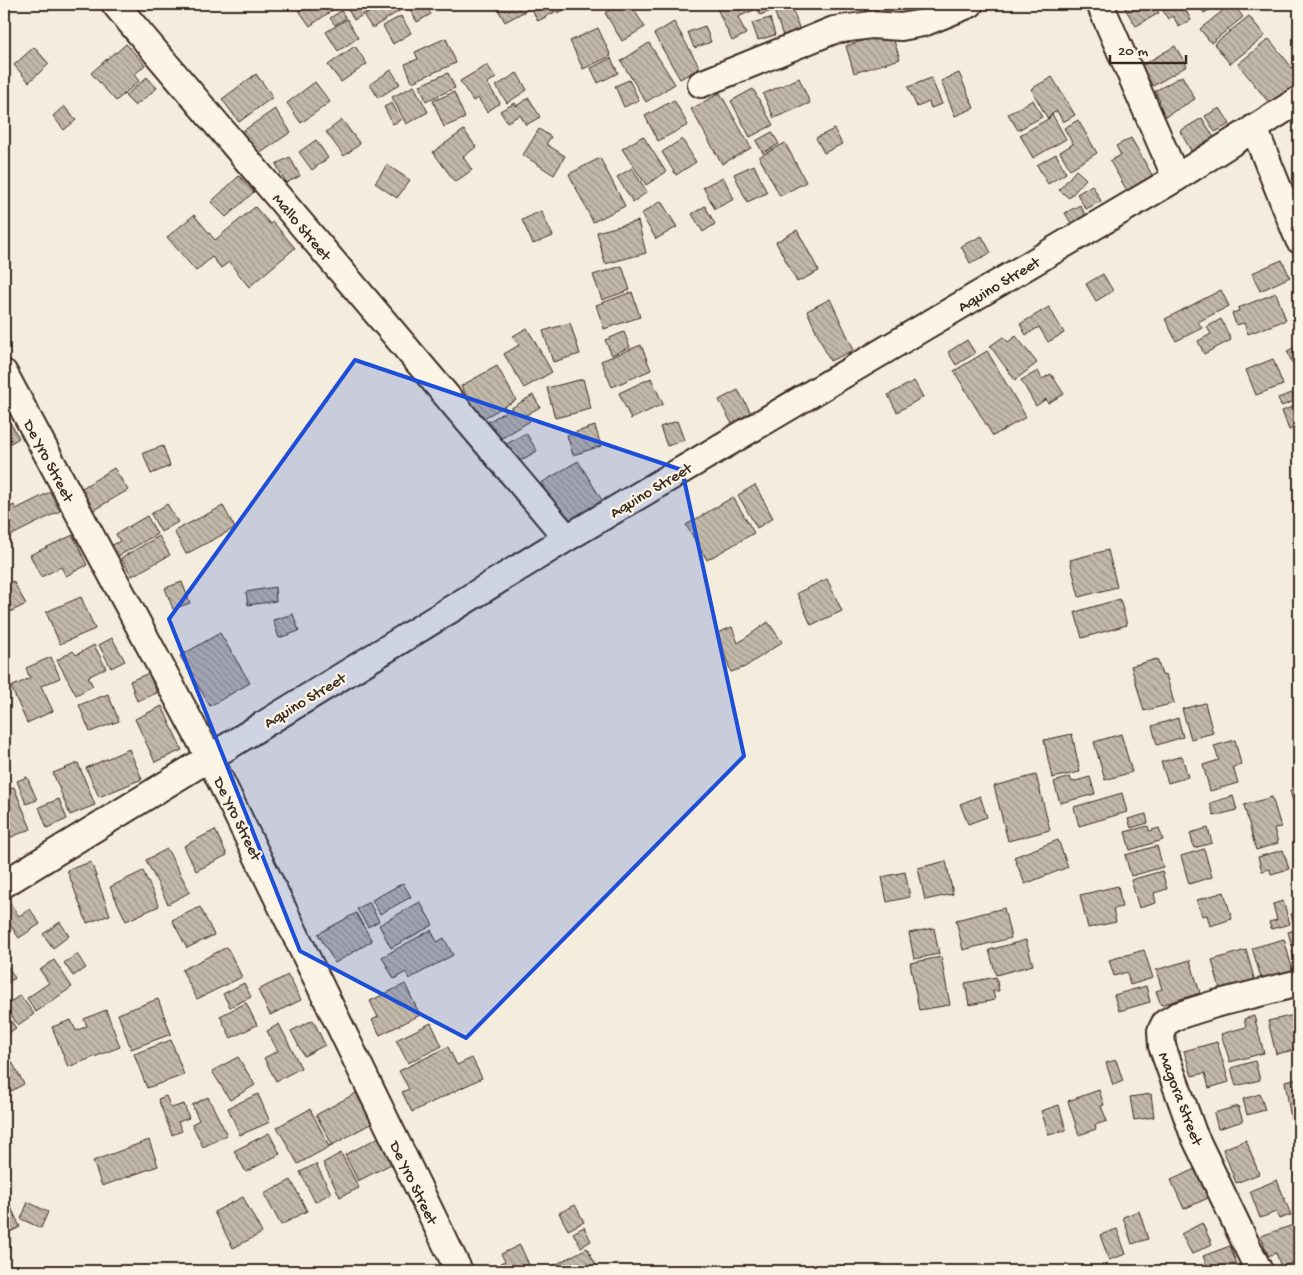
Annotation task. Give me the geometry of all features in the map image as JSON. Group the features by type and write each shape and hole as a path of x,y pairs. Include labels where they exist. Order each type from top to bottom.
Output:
{"street":[{"name":"Mallo Street","path":"115,4 567,538"},
{"path":"701,84 834,30 871,24 901,27 923,23 970,4"},
{"path":"1100,4 1176,178"},
{"name":"Aquino Street","path":"4,884 567,538 1176,178 1299,100"},
{"path":"1254,128 1299,240"},
{"name":"De Yro Street","path":"4,373 209,757 458,1271"},
{"name":"Magora Street","path":"1259,1271 1193,1133 1162,1046 1161,1031 1165,1023 1177,1016 1215,1004 1299,983"}],"highlighted area":[{"path":"355,360 682,470 744,756 466,1038 300,951 169,619"}],"building":[{"path":"305,4 337,4 338,6 310,26 298,9"},
{"path":"353,4 363,4 368,12 354,20 347,8"},
{"path":"369,4 402,4 404,8 372,28 364,16 373,10"},
{"path":"407,4 439,4 428,10 431,14 417,22"},
{"path":"495,4 524,4 527,10 505,22"},
{"path":"529,4 551,4 555,12 538,21"},
{"path":"553,4 572,4 573,5 558,13"},
{"path":"619,4 630,4 645,27 622,41 605,13"},
{"path":"715,4 752,4 754,10 738,17 746,34 732,41"},
{"path":"756,4 791,4 800,31 783,36 774,10 760,15"},
{"path":"863,4 895,4 866,12"},
{"path":"1122,4 1153,4 1159,13 1136,26"},
{"path":"1159,4 1186,4 1188,8 1185,9 1191,20 1179,27 1173,16 1168,19"},
{"path":"1199,4 1220,4 1204,13"},
{"path":"1231,4 1243,17 1211,43 1200,29"},
{"path":"341,11 346,18 335,25 330,18"},
{"path":"401,16 411,33 393,44 383,26"},
{"path":"1249,16 1265,36 1230,64 1214,44"},
{"path":"770,18 775,35 758,40 752,23"},
{"path":"347,19 358,38 338,51 326,32"},
{"path":"674,22 700,68 680,79 654,34"},
{"path":"705,26 711,42 694,48 688,32"},
{"path":"598,28 611,56 583,69 570,41"},
{"path":"891,32 900,59 854,73 846,46"},
{"path":"446,38 456,63 412,82 405,64 418,59 415,52"},
{"path":"1269,39 1299,76 1299,89 1274,109 1238,64"},
{"path":"649,43 675,84 646,102 621,61"},
{"path":"126,44 145,65 134,75 139,81 116,101 91,73"},
{"path":"355,46 367,64 341,82 328,65"},
{"path":"1175,46 1187,66 1153,86 1141,66"},
{"path":"34,47 49,64 29,82 14,65"},
{"path":"611,58 618,73 598,83 591,68"},
{"path":"487,65 496,78 487,83 500,103 487,112 478,98 473,101 460,81"},
{"path":"391,70 400,84 378,98 370,84"},
{"path":"448,73 455,88 426,101 420,85"},
{"path":"517,73 527,90 507,103 496,86"},
{"path":"959,73 974,108 955,116 941,81"},
{"path":"256,74 273,97 239,122 222,99"},
{"path":"1182,76 1195,99 1161,119 1152,105 1160,101 1155,91"},
{"path":"147,77 157,88 135,106 125,96"},
{"path":"1052,77 1075,115 1063,122 1057,111 1048,119 1031,89"},
{"path":"799,78 810,103 774,118 763,94"},
{"path":"931,78 942,104 931,108 929,102 917,107 908,87"},
{"path":"629,80 639,100 624,107 615,86"},
{"path":"315,82 330,102 301,123 287,103"},
{"path":"414,86 428,112 406,124 392,97"},
{"path":"753,89 773,125 750,137 731,101"},
{"path":"454,92 465,118 444,127 433,101"},
{"path":"720,93 751,148 722,164 691,109"},
{"path":"529,98 540,117 526,125 520,115 507,122 500,111 515,103 516,106"},
{"path":"674,100 688,125 658,141 645,116"},
{"path":"1033,100 1042,117 1018,130 1008,114"},
{"path":"392,103 401,120 393,124 384,107"},
{"path":"64,106 76,120 64,130 53,116"},
{"path":"1220,108 1230,124 1215,132 1205,116"},
{"path":"275,109 291,132 256,156 240,133"},
{"path":"1052,114 1066,139 1033,158 1020,135 1048,119"},
{"path":"1202,118 1218,144 1195,158 1180,131"},
{"path":"342,120 360,144 344,156 326,132"},
{"path":"1078,120 1097,153 1070,169 1060,152 1073,144 1064,128"},
{"path":"539,129 551,137 546,144 565,156 554,175 523,155"},
{"path":"834,129 842,144 824,153 816,138"},
{"path":"464,130 476,147 463,157 472,170 455,182 433,152"},
{"path":"772,132 779,144 763,153 756,141"},
{"path":"643,136 666,172 646,185 622,149"},
{"path":"1131,138 1155,180 1129,194 1110,161 1121,155 1116,146"},
{"path":"682,139 696,162 676,175 662,152"},
{"path":"316,140 328,158 312,170 299,152"},
{"path":"785,143 806,182 780,196 759,157"},
{"path":"1056,154 1066,173 1048,184 1037,165"},
{"path":"290,157 300,176 286,183 276,164"},
{"path":"600,158 625,206 593,222 569,174"},
{"path":"387,165 410,180 397,198 375,183"},
{"path":"754,165 767,193 747,202 734,174"},
{"path":"632,168 647,192 633,202 617,177"},
{"path":"1076,170 1086,179 1069,198 1059,190"},
{"path":"239,176 254,192 226,217 211,202"},
{"path":"723,177 734,199 715,209 703,187"},
{"path":"1092,185 1101,201 1086,209 1077,194"},
{"path":"661,201 677,227 656,239 641,214"},
{"path":"1080,205 1091,225 1077,233 1065,213"},
{"path":"705,206 715,224 703,232 692,214"},
{"path":"255,207 270,224 273,222 295,248 249,287 229,262 221,268 212,257 196,271 167,237 194,215 215,240"},
{"path":"541,211 553,236 533,244 522,220"},
{"path":"638,221 646,253 605,264 597,232"},
{"path":"797,230 819,271 797,282 776,242"},
{"path":"982,236 991,253 970,263 961,246"},
{"path":"1282,260 1290,277 1260,291 1252,273"},
{"path":"622,266 630,290 602,300 593,275"},
{"path":"1103,274 1113,291 1096,301 1086,284"},
{"path":"1221,290 1229,306 1198,322 1202,328 1176,341 1165,319"},
{"path":"632,292 640,317 604,329 596,305"},
{"path":"1276,293 1286,320 1248,334 1244,323 1236,325 1232,313 1239,311 1238,308"},
{"path":"830,299 854,350 830,361 807,311"},
{"path":"1049,307 1064,333 1048,342 1039,327 1026,335 1020,324"},
{"path":"1221,319 1231,340 1204,354 1198,341 1211,334 1207,327"},
{"path":"570,323 580,354 553,362 543,331"},
{"path":"527,328 552,372 524,388 504,354 519,345 513,336"},
{"path":"624,332 630,347 612,355 605,340"},
{"path":"1016,336 1037,363 1015,380 990,346 1003,337 1008,342"},
{"path":"967,340 975,353 956,365 948,352"},
{"path":"641,345 651,370 612,387 601,361"},
{"path":"1299,345 1299,362 1293,365 1287,351"},
{"path":"987,351 1026,417 993,436 954,371"},
{"path":"1273,359 1283,385 1256,395 1246,370"},
{"path":"497,366 516,400 480,420 461,386"},
{"path":"1038,371 1042,379 1051,374 1064,394 1048,403 1046,399 1036,406 1021,380"},
{"path":"651,378 663,404 631,419 619,393"},
{"path":"583,379 591,409 555,418 547,388"},
{"path":"914,381 923,397 897,412 888,395"},
{"path":"738,390 755,420 736,431 719,400"},
{"path":"1292,393 1295,401 1281,406 1278,398"},
{"path":"533,395 540,407 526,415 530,421 499,440 488,422"},
{"path":"1297,405 1299,409 1299,426 1289,430 1282,411"},
{"path":"6,416 19,438 6,446 4,442 4,417"},
{"path":"677,421 684,440 667,446 660,427"},
{"path":"595,426 601,446 573,455 567,435"},
{"path":"526,433 537,451 516,463 505,445"},
{"path":"163,446 170,466 151,474 143,453"},
{"path":"578,461 605,505 569,528 541,483"},
{"path":"114,468 128,490 92,511 79,490"},
{"path":"755,485 773,518 757,528 738,495"},
{"path":"50,492 60,511 4,539 4,510 14,505 16,509"},
{"path":"733,497 754,533 707,560 686,525"},
{"path":"167,504 178,522 161,532 151,514"},
{"path":"223,506 235,528 186,554 174,531"},
{"path":"147,516 157,534 115,558 109,547 120,541 116,534"},
{"path":"73,535 87,565 66,576 61,567 41,577 30,555"},
{"path":"159,536 170,555 132,576 121,558"},
{"path":"1108,550 1117,587 1079,597 1070,560"},
{"path":"827,579 842,611 811,625 797,593"},
{"path":"13,581 26,604 4,615 4,586"},
{"path":"182,582 190,603 173,609 165,588"},
{"path":"275,587 276,601 248,605 246,592"},
{"path":"81,597 95,629 60,644 46,612"},
{"path":"1120,599 1127,625 1082,638 1075,612"},
{"path":"293,614 299,631 279,638 273,620"},
{"path":"768,622 782,642 745,667 731,672 717,633 732,627 738,643"},
{"path":"220,633 250,683 210,706 180,656"},
{"path":"112,638 125,661 111,668 99,645"},
{"path":"94,645 106,668 88,677 93,686 76,695 57,660 73,651 76,655"},
{"path":"51,657 60,678 41,686 53,711 27,723 11,687 30,678 26,668"},
{"path":"1157,659 1162,675 1166,674 1174,703 1144,711 1131,666"},
{"path":"149,673 157,693 137,701 130,681"},
{"path":"108,694 119,721 90,732 79,705"},
{"path":"1205,703 1213,733 1191,739 1182,709"},
{"path":"162,706 182,750 155,762 135,719"},
{"path":"1178,718 1183,737 1157,745 1152,726"},
{"path":"1072,734 1080,772 1052,778 1044,740"},
{"path":"1121,734 1132,772 1105,780 1094,742"},
{"path":"1235,740 1241,764 1233,767 1238,783 1210,791 1203,765 1219,760 1214,746"},
{"path":"129,749 142,779 99,797 86,768"},
{"path":"1182,756 1188,777 1168,783 1161,762"},
{"path":"78,763 95,805 70,815 53,773"},
{"path":"1036,775 1050,830 1008,841 994,786"},
{"path":"27,777 37,800 26,804 17,781"},
{"path":"1070,777 1072,782 1090,777 1095,794 1060,803 1054,782"},
{"path":"14,787 31,829 4,840 4,791"},
{"path":"1299,787 1299,820 1298,821 1290,790"},
{"path":"1122,793 1127,812 1079,826 1074,807"},
{"path":"980,796 987,817 968,824 960,804"},
{"path":"1233,796 1237,810 1214,816 1210,803"},
{"path":"1272,797 1281,827 1274,828 1278,843 1256,850 1244,805"},
{"path":"59,799 67,819 47,828 39,807"},
{"path":"1146,814 1148,823 1131,828 1128,819"},
{"path":"1148,826 1149,831 1159,828 1163,840 1130,850 1125,832"},
{"path":"1208,828 1212,843 1194,848 1190,833"},
{"path":"215,830 227,855 196,871 184,846"},
{"path":"1058,840 1068,867 1025,884 1014,857"},
{"path":"1157,846 1163,867 1131,876 1125,855"},
{"path":"167,849 190,892 168,904 146,860"},
{"path":"1204,849 1212,877 1189,884 1181,856"},
{"path":"1283,850 1289,869 1271,874 1270,869 1262,871 1258,857"},
{"path":"946,861 953,894 925,900 918,868"},
{"path":"91,862 110,915 87,923 67,870"},
{"path":"143,871 159,906 126,921 110,887"},
{"path":"1162,871 1167,889 1154,893 1156,903 1139,908 1131,880"},
{"path":"905,872 910,897 887,902 882,877"},
{"path":"403,883 411,897 380,914 372,900"},
{"path":"1118,886 1122,907 1113,909 1116,922 1088,928 1080,895"},
{"path":"1224,892 1232,919 1210,926 1207,915 1202,916 1197,900"},
{"path":"1283,901 1290,924 1271,929 1269,922 1277,920 1273,904"},
{"path":"369,902 379,921 368,927 357,909"},
{"path":"420,902 433,925 391,948 379,925"},
{"path":"10,903 19,916 30,909 40,924 19,938 4,916 4,908"},
{"path":"200,907 214,935 187,948 172,920"},
{"path":"1004,908 1011,938 963,950 956,920"},
{"path":"1299,912 1299,923 1294,924 1291,914"},
{"path":"356,913 372,941 335,963 318,934"},
{"path":"60,922 69,936 53,948 43,934"},
{"path":"934,928 939,954 914,959 909,933"},
{"path":"1299,929 1299,944 1292,946 1288,932"},
{"path":"431,930 437,942 444,938 453,955 409,979 406,972 394,979 382,957"},
{"path":"1284,939 1294,975 1263,984 1252,948"},
{"path":"1026,940 1033,965 996,975 989,950"},
{"path":"227,947 242,977 197,999 182,970"},
{"path":"1299,949 1299,976 1292,951"},
{"path":"1144,950 1153,978 1130,985 1127,972 1114,976 1109,960"},
{"path":"1246,950 1258,992 1222,996 1212,960"},
{"path":"77,954 86,968 73,976 64,963"},
{"path":"941,957 950,1005 919,1010 910,963"},
{"path":"54,960 72,987 36,1012 27,998 49,983 40,970"},
{"path":"1190,960 1200,993 1161,1005 1156,991 1162,989 1156,970"},
{"path":"4,961 15,978 4,985"},
{"path":"288,975 301,1000 270,1015 258,990"},
{"path":"996,977 999,991 993,991 995,1000 969,1005 965,983"},
{"path":"244,983 251,997 230,1007 223,994"},
{"path":"405,984 420,1015 380,1035 372,1020 378,1017 370,1001"},
{"path":"1146,986 1150,1002 1119,1011 1114,995"},
{"path":"20,995 34,1014 18,1025 5,1006"},
{"path":"158,999 171,1034 131,1049 118,1014"},
{"path":"246,1003 257,1025 231,1038 220,1016"},
{"path":"106,1010 120,1047 68,1067 52,1027 71,1020 76,1031 87,1026 84,1019"},
{"path":"4,1011 16,1028 4,1036"},
{"path":"1299,1014 1299,1049 1276,1054 1268,1021"},
{"path":"1254,1016 1264,1053 1230,1062 1221,1034 1246,1027 1244,1019"},
{"path":"313,1020 325,1045 304,1056 291,1031"},
{"path":"431,1023 442,1046 408,1063 396,1040"},
{"path":"279,1024 301,1068 276,1081 264,1058 278,1051 267,1031"},
{"path":"171,1040 184,1075 147,1088 134,1054"},
{"path":"1217,1042 1229,1082 1209,1088 1205,1073 1192,1076 1184,1051"},
{"path":"448,1047 457,1065 472,1058 482,1078 412,1112 402,1092 409,1089 399,1071"},
{"path":"7,1053 24,1084 4,1095 4,1054"},
{"path":"238,1057 255,1085 230,1100 212,1071"},
{"path":"1116,1060 1123,1081 1113,1085 1106,1063"},
{"path":"1255,1061 1260,1080 1236,1086 1231,1068"},
{"path":"1299,1078 1299,1118 1291,1120 1285,1081"},
{"path":"1099,1090 1104,1105 1101,1106 1107,1121 1095,1125 1096,1129 1079,1135 1068,1101"},
{"path":"356,1093 372,1123 298,1164 277,1127 310,1109 329,1146 332,1144 316,1115"},
{"path":"258,1094 270,1122 240,1135 228,1108"},
{"path":"1151,1094 1154,1117 1134,1120 1130,1097"},
{"path":"1260,1094 1265,1110 1247,1115 1243,1099"},
{"path":"166,1096 171,1108 184,1104 189,1118 178,1122 182,1131 172,1135 158,1099"},
{"path":"208,1097 227,1135 203,1147 192,1124 199,1120 192,1105"},
{"path":"1059,1105 1066,1130 1049,1135 1041,1111"},
{"path":"1238,1106 1243,1121 1218,1129 1214,1113"},
{"path":"269,1133 280,1154 246,1172 234,1151"},
{"path":"381,1136 395,1162 358,1181 345,1155"},
{"path":"149,1140 158,1166 102,1186 93,1161"},
{"path":"1246,1140 1259,1174 1236,1183 1223,1149"},
{"path":"341,1153 359,1188 340,1197 323,1163"},
{"path":"316,1164 331,1193 315,1202 300,1172"},
{"path":"1197,1168 1210,1197 1184,1209 1171,1180"},
{"path":"291,1180 307,1211 281,1225 264,1194"},
{"path":"1277,1180 1291,1215 1279,1219 1276,1212 1260,1218 1250,1191"},
{"path":"243,1197 262,1233 233,1248 214,1212"},
{"path":"28,1202 48,1212 41,1228 21,1219"},
{"path":"10,1205 20,1227 4,1235 4,1208"},
{"path":"575,1205 584,1222 568,1230 559,1213"},
{"path":"1139,1211 1148,1239 1132,1244 1123,1217"},
{"path":"1202,1223 1212,1244 1192,1254 1181,1234"},
{"path":"1299,1223 1299,1260 1281,1267 1276,1253 1268,1256 1261,1236"},
{"path":"584,1227 591,1241 581,1247 573,1233"},
{"path":"1117,1229 1126,1254 1109,1260 1100,1235"},
{"path":"520,1245 532,1271 493,1271 502,1267 500,1263 505,1261 501,1254"},
{"path":"1230,1246 1238,1267 1227,1271 1209,1271 1203,1256"},
{"path":"587,1248 599,1271 544,1271"}]}
